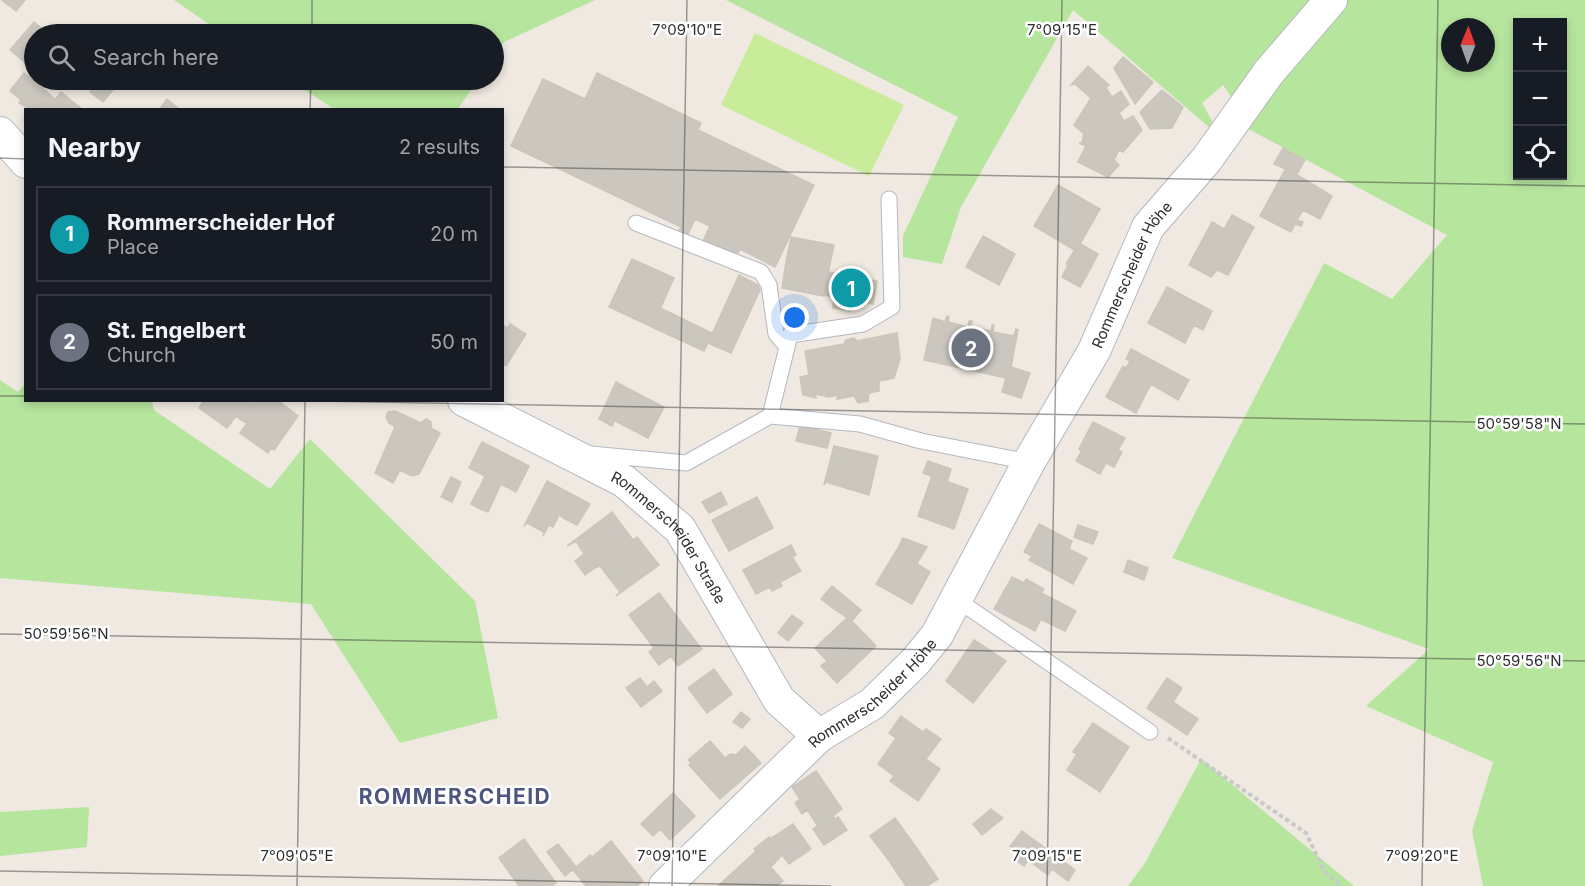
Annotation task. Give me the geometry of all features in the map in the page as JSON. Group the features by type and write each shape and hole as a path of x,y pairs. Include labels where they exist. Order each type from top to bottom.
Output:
{"street":[{"name":"Rommerscheider Höhe","path":"665,886 819,736 872,704 915,662 937,635 1029,462 1094,351 1149,226 1207,159 1269,72 1331,0"},
{"path":"0,133 24,160"},
{"name":"Rommerscheider Straße","path":"468,402 624,481 680,529 778,700 819,736"}],"lane":[{"path":"770,416 790,335 863,324 892,307 889,199"},
{"path":"636,223 761,272 769,285 776,334 787,347"},
{"path":"566,451 686,463 770,416 860,424 921,441 1029,462"},
{"path":"956,599 1150,732"}],"path":[{"path":"1150,732 1164,736 1191,752 1306,833 1324,871 1341,886"}],"green space":[{"path":"174,0 595,0 504,42 504,24 209,24"},
{"path":"726,0 1322,0 1234,101 1223,85 1202,103 1212,121 1210,128 1073,10 961,207 942,264 903,257 903,236 958,117"},
{"path":"1340,0 1585,0 1585,886 1483,886 1472,831 1493,762 1366,706 1429,649 1172,558 1324,263 1392,299 1447,235 1239,124"},
{"path":"755,33 904,105 869,176 721,105"},
{"path":"305,90 471,90 458,108 332,108"},
{"path":"0,380 18,392 24,385 24,402 152,402 154,410 270,489 310,439 475,601 498,718 400,743 311,604 0,578"},
{"path":"1201,759 1354,886 1128,886 1145,863"},
{"path":"89,807 87,847 0,856 0,812"}],"building":[{"path":"2,0 25,0 16,11"},
{"path":"24,34 24,62 10,50"},
{"path":"1123,57 1153,82 1135,104 1114,68"},
{"path":"1088,66 1109,85 1106,88 1112,97 1121,91 1129,104 1119,113 1124,121 1133,116 1142,130 1123,152 1119,150 1114,160 1119,165 1108,177 1078,162 1086,146 1079,143 1082,143 1084,134 1074,125 1091,98 1075,84 1071,85"},
{"path":"24,73 24,90 46,91 33,108 28,108 19,103 21,100 10,91"},
{"path":"597,73 701,123 698,130 814,185 775,267 740,249 736,257 703,241 710,226 695,219 688,234 679,230 681,227 511,146 543,79 585,99"},
{"path":"92,90 113,90 103,102 90,92"},
{"path":"1162,90 1183,107 1172,128 1150,129 1140,112"},
{"path":"46,91 55,99 48,108 34,108"},
{"path":"61,92 81,108 49,108"},
{"path":"167,99 178,108 160,108"},
{"path":"1283,148 1305,160 1297,174 1274,164"},
{"path":"1286,168 1332,196 1320,219 1303,210 1297,220 1303,222 1301,226 1295,224 1291,232 1260,216"},
{"path":"1058,185 1100,209 1076,251 1034,226"},
{"path":"1232,215 1254,227 1228,275 1217,270 1211,277 1189,265 1212,222 1224,229"},
{"path":"983,236 1015,254 999,285 966,267"},
{"path":"791,237 834,245 829,269 786,262"},
{"path":"1079,243 1098,254 1087,275 1066,264"},
{"path":"632,259 674,278 652,327 609,307"},
{"path":"786,262 829,269 824,296 782,288"},
{"path":"1068,265 1087,275 1080,287 1062,277"},
{"path":"829,272 877,281 873,304 852,300 850,311 833,308 834,297 824,295"},
{"path":"739,275 758,285 760,290 731,353 708,343"},
{"path":"1167,287 1212,311 1203,330 1194,325 1185,343 1148,323"},
{"path":"660,308 712,333 704,351 652,327"},
{"path":"947,316 949,317 948,322 968,327 969,321 972,321 971,327 991,331 994,325 993,332 1014,336 1016,329 1018,330 1011,367 1030,373 1021,398 1002,392 1006,378 924,360 933,318 945,322"},
{"path":"510,324 526,334 506,366 504,364 504,326 508,328"},
{"path":"897,333 900,359 894,378 879,381 879,391 869,393 868,401 858,403 854,396 837,399 837,395 829,397 815,394 816,398 803,395 800,377 809,375 805,351 844,344 846,340 854,338 857,341"},
{"path":"1131,349 1189,380 1178,400 1151,384 1136,413 1106,397 1123,366 1126,368 1130,361 1126,359"},
{"path":"616,382 629,389 612,426 599,419"},
{"path":"629,389 664,407 648,438 613,420"},
{"path":"203,402 254,402 241,420 236,416 227,428 199,408"},
{"path":"254,402 280,402 298,416 274,450 271,448 268,453 240,433 247,423 241,420"},
{"path":"395,411 421,423 426,419 431,422 431,428 440,433 419,474 412,476 400,470 393,483 375,473 395,427 386,417 388,412"},
{"path":"1093,422 1125,438 1118,450 1122,452 1114,467 1079,449"},
{"path":"800,425 831,433 827,448 796,441"},
{"path":"482,442 506,454 485,494 478,491 485,476 469,468"},
{"path":"834,446 878,456 869,495 826,482 824,485"},
{"path":"1082,450 1106,463 1100,474 1076,461"},
{"path":"506,454 529,466 516,492 501,484 494,499 485,494"},
{"path":"928,461 951,469 947,482 923,473"},
{"path":"932,476 968,489 954,529 918,516"},
{"path":"451,477 461,482 452,502 441,497"},
{"path":"547,481 577,497 565,519 559,515 553,527 549,525 543,536 544,532 527,523 524,526"},
{"path":"478,490 485,494 478,508 471,504"},
{"path":"721,492 727,504 709,513 702,502"},
{"path":"485,494 494,499 488,512 478,508"},
{"path":"577,497 590,504 577,525 565,519"},
{"path":"757,497 773,528 729,551 712,520"},
{"path":"612,512 633,540 585,575 575,561 584,554 576,541 567,546"},
{"path":"1039,524 1072,541 1069,549 1087,558 1073,584 1029,560 1032,556 1024,552"},
{"path":"1078,525 1098,532 1093,544 1074,537"},
{"path":"637,537 659,565 616,596 620,592 600,566 595,568"},
{"path":"903,538 927,547 919,560 898,548"},
{"path":"791,545 796,555 792,557 801,571 780,582 782,586 772,591 770,587 756,594 743,570"},
{"path":"898,548 919,560 917,564 930,572 912,604 876,584"},
{"path":"1128,560 1148,568 1144,580 1124,572"},
{"path":"1012,577 1024,583 1026,579 1044,589 1041,593 1057,601 1046,622 1041,619 1035,631 994,609"},
{"path":"832,586 843,595 833,608 821,599"},
{"path":"659,593 694,639 659,665 649,652 654,648 629,615"},
{"path":"843,595 861,610 852,621 833,608"},
{"path":"1057,601 1076,611 1065,631 1046,622"},
{"path":"792,615 803,623 788,641 778,633"},
{"path":"848,617 876,646 837,683 821,666 827,661 815,648"},
{"path":"694,639 702,649 678,666 671,656"},
{"path":"974,640 1006,661 973,703 946,681"},
{"path":"714,669 732,694 707,713 688,688"},
{"path":"640,678 647,687 654,681 662,691 641,707 626,688"},
{"path":"1167,678 1182,688 1173,702 1198,719 1187,735 1147,708"},
{"path":"741,712 750,719 742,728 733,722"},
{"path":"901,716 923,732 926,729 941,739 926,759 889,733"},
{"path":"1093,723 1129,747 1100,792 1067,770 1077,754 1073,752"},
{"path":"896,738 940,769 918,801 890,781 894,776 878,764"},
{"path":"710,741 725,758 730,754 736,755 745,746 761,763 720,799 689,765 691,763 688,760"},
{"path":"816,771 842,809 833,816 836,819 838,817 847,830 824,845 813,829 818,826 810,814 807,810 802,814 795,803 800,799 792,787"},
{"path":"673,793 695,816 670,840 660,829 653,836 641,824"},
{"path":"991,809 1003,818 982,835 973,824"},
{"path":"895,818 911,840 887,858 870,836"},
{"path":"793,824 811,849 789,864 770,839"},
{"path":"1022,831 1075,870 1068,881 1052,869 1048,875 1028,860 1024,866 1014,859 1018,852 1010,846"},
{"path":"769,837 782,855 771,867 754,849"},
{"path":"524,839 556,883 551,886 519,886 499,858"},
{"path":"911,840 938,879 927,886 906,886 887,858"},
{"path":"611,841 643,881 637,886 616,886 592,857"},
{"path":"558,844 576,867 565,876 547,852"},
{"path":"756,851 783,881 777,886 718,886"},
{"path":"590,855 616,886 586,886 573,870"}],"place":[{"name":"Rommerscheider Hof","path":"851,288"},
{"name":"St. Engelbert","path":"971,348"}],"district":[{"name":"ROMMERSCHEID","path":"455,796"}]}
